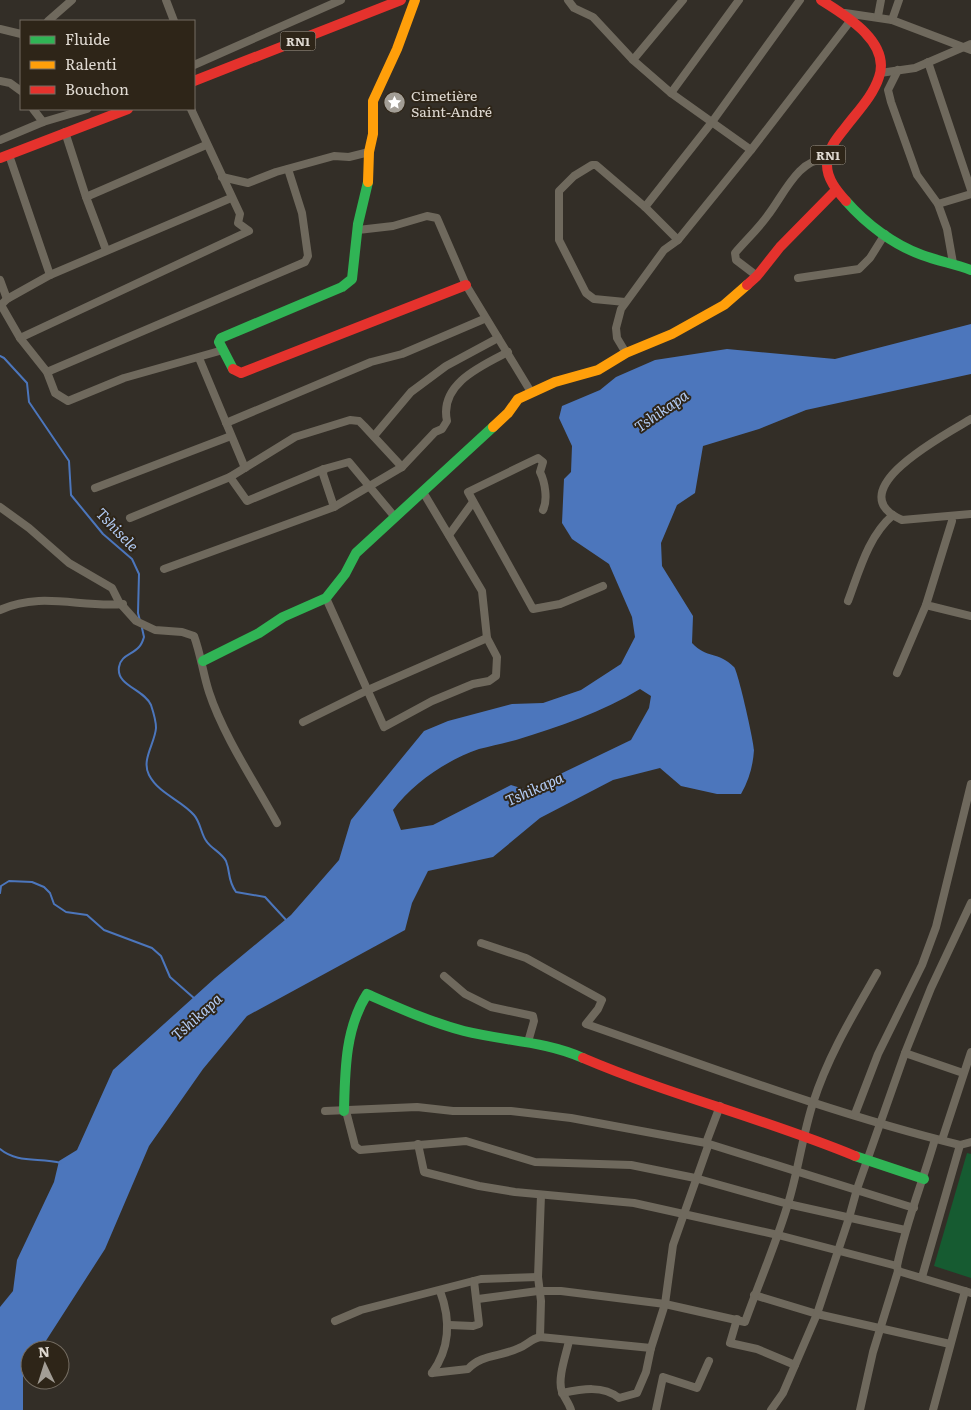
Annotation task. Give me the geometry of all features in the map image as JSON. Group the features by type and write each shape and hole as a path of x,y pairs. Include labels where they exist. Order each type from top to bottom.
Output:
{"main road":[{"name":"RN1","path":"195,81 401,0"},
{"path":"414,0 414,7 406,20 397,49 373,101 373,134 369,152 368,180 358,230 352,279 348,284 221,338 220,342 234,371 241,373 466,285"},
{"path":"821,0 846,16 867,34 877,54 880,73"},
{"name":"RN1","path":"880,73 864,103 833,143 827,159 827,169 836,190 845,201 885,234 916,253 971,270"},
{"path":"4,157 125,110"},
{"path":"203,661 260,633 283,617 326,598 345,574 356,553 508,413 518,399 555,382 598,370 626,353 672,334 724,305 757,276 780,247 836,190"},
{"path":"345,1111 351,1034 357,1010 367,994 411,1014 465,1031 528,1042 572,1053 616,1072 803,1134 867,1161 924,1179"}],"street":[{"path":"49,20 72,0"},
{"path":"166,0 174,20"},
{"path":"195,65 341,0"},
{"path":"568,0 574,8 594,17 633,60 671,93 751,150"},
{"path":"633,60 683,0"},
{"path":"671,93 740,0"},
{"path":"645,207 712,122 800,0"},
{"path":"878,16 882,0"},
{"path":"892,20 899,0"},
{"path":"626,353 617,338 616,328 625,302 664,250 678,240 751,150 846,16 878,16 969,47"},
{"path":"0,29 20,34"},
{"path":"880,73 910,70 969,47"},
{"path":"928,62 971,190"},
{"path":"898,70 888,90 891,102 917,175 938,204 947,229 953,263"},
{"path":"0,81 10,83 20,90"},
{"path":"34,110 43,122"},
{"path":"0,140 43,122 84,110"},
{"path":"20,338 249,231 238,223 240,214 191,110"},
{"path":"65,132 106,250"},
{"path":"86,197 206,144"},
{"path":"222,177 248,184 288,169 334,156 349,157 369,152"},
{"path":"4,157 50,275"},
{"path":"757,276 736,260 735,253 768,216 792,180 807,164 818,158 827,159"},
{"path":"625,302 594,299 586,293 559,240 559,191 574,176 592,165 596,165 645,207 678,240"},
{"path":"47,372 305,262 308,256 302,213 288,169"},
{"path":"938,204 971,194"},
{"path":"223,350 124,378 68,401 55,393 47,372 20,338 1,305 7,299 50,275 231,198"},
{"path":"358,230 393,226 427,216 434,216 484,319 508,352 532,392"},
{"path":"798,278 859,269 870,258 885,234"},
{"path":"0,280 7,299"},
{"path":"226,424 371,362 402,354 484,319"},
{"path":"374,436 411,392 446,366 498,338"},
{"path":"164,569 334,507 370,488 402,467 435,432 442,429 447,421 445,411 461,379 470,371 508,352"},
{"path":"199,358 245,468"},
{"path":"971,419 922,449 897,468 885,484 882,495 885,505 893,515 902,520 960,513 971,514"},
{"path":"130,518 230,477 296,437 350,420 358,421 402,467"},
{"path":"95,488 231,436"},
{"path":"543,510 546,504 544,480 540,472 543,462 538,458 468,492 533,609 560,604 604,586"},
{"path":"230,477 246,500 324,469 349,462 394,516"},
{"path":"324,469 323,474 334,507"},
{"path":"326,598 368,690 382,726 386,727 432,701 473,684 489,681 496,676 497,658 487,638 482,591 423,492"},
{"path":"449,535 473,502"},
{"path":"0,507 69,562 112,588 136,621 164,632 192,634 203,661 209,692 219,717 277,823"},
{"path":"848,601 869,548 885,522 893,515"},
{"path":"897,673 926,605 952,521"},
{"path":"0,610 32,601 77,602 97,606 123,604"},
{"path":"926,605 971,616"},
{"path":"303,722 368,690 487,638"},
{"path":"855,1114 878,1054 925,957 936,926 971,784"},
{"path":"771,1410 783,1393 817,1314 857,1189 905,1053 931,988 967,925 971,903"},
{"path":"481,943 526,958 602,1000 598,1009 586,1024 880,1122 960,1145 971,1142"},
{"path":"478,1299 538,1291 560,1291 665,1304 745,1322 788,1204 797,1170 803,1134 814,1101 844,1029 877,973"},
{"path":"444,976 465,994 491,1007 533,1016 534,1021 528,1042"},
{"path":"860,1410 873,1352 898,1268 904,1230 914,1208 971,1052"},
{"path":"905,1053 963,1073"},
{"path":"562,1393 592,1388 613,1392 619,1398 637,1394 646,1372 651,1348 665,1304 673,1245 720,1106"},
{"path":"325,1111 398,1107 453,1111 511,1111 571,1118 706,1143 914,1208"},
{"path":"345,1111 349,1128 358,1150 466,1140 535,1162 631,1165 695,1178 788,1204 904,1230"},
{"path":"418,1144 424,1172 479,1186 634,1203 684,1213 778,1235 838,1252 878,1259 922,1277 968,1292 950,1344 933,1410"},
{"path":"922,1277 960,1145"},
{"path":"540,1337 541,1301 538,1291 538,1277 541,1194"},
{"path":"335,1321 361,1310 474,1281 538,1277"},
{"path":"449,1325 473,1326 479,1324 478,1299 474,1281"},
{"path":"440,1291 449,1325 443,1354 432,1373 468,1369 475,1361 515,1350 532,1339 540,1337 651,1348"},
{"path":"754,1295 817,1314 950,1344"},
{"path":"737,1319 730,1342 757,1349 795,1365"},
{"path":"569,1341 561,1383 562,1393 568,1400 571,1410"},
{"path":"656,1410 663,1377 697,1388 709,1361"}],"green space":[{"path":"967,1153 971,1154 971,1278 934,1266"}],"water":[{"name":"Tshikapa","path":"971,324 971,374 806,410 759,429 703,446 695,493 677,505 661,543 662,566 693,616 692,643 697,648 728,662 736,671 746,707 754,750 750,773 741,794 717,794 681,786 660,768 613,780 540,818 493,857 428,871 412,903 405,930 247,1016 203,1069 149,1146 105,1249 46,1340 20,1340 20,1390 23,1390 23,1410 0,1410 0,1307 13,1291 17,1260 54,1182 59,1161 77,1150 113,1070 215,978 291,915 339,860 351,820 424,731 448,721 512,704 543,703 581,690 621,664 635,637 632,617 609,564 572,539 562,523 564,479 571,472 572,446 559,418 562,406 600,390 616,377 655,360 727,349 835,359","holes":["640,689 651,696 649,708 631,740 527,790 511,785 433,825 401,830 393,810 410,791 455,759 479,749 516,740 580,718 611,705"]}],"waterway":[{"name":"Tshisele","path":"0,356 27,383 29,402 69,461 71,495 103,534 132,559 139,574 138,613 140,621"},
{"name":"Tshisele","path":"142,628 144,637 142,643 122,660 119,673 126,683 143,695 153,710 156,728 147,757 149,775 158,787 194,815 205,839 226,861 231,884 236,892 265,897 287,921"},
{"name":"Tshikapa","path":"0,893 1,886 9,881 32,882 44,887 50,893 54,904 66,912 87,915 104,930 152,948 161,956 170,977 195,999"},
{"path":"0,1149 14,1157 61,1163"}],"traffic: fast":[{"path":"233,369 219,342 221,338 342,287 352,279 358,224 368,182"},
{"path":"846,201 871,226 901,246 928,257 971,270"},
{"path":"203,661 259,633 283,617 326,598 345,574 356,553 493,427"},
{"path":"344,1111 346,1066 350,1036 354,1021 367,994 415,1014 464,1031 554,1048 583,1058"},
{"path":"855,1156 924,1179"}],"traffic: slow":[{"path":"368,182 369,152 373,134 373,101 397,49 415,0"},
{"path":"493,427 508,413 518,399 555,382 598,370 626,353 672,334 724,305 747,285"}],"traffic: jam":[{"path":"195,81 401,0"},
{"path":"821,0 842,13 864,31 878,52 881,64 879,77 873,91 835,141 827,160 827,170 831,180 846,201"},
{"path":"0,158 125,110"},
{"path":"747,285 757,276 780,247 836,190"},
{"path":"233,369 241,373 466,285"},
{"path":"583,1058 617,1072 787,1130 855,1156"}],"place":[{"name":"Cimetière Saint-André","path":"395,103"}]}
